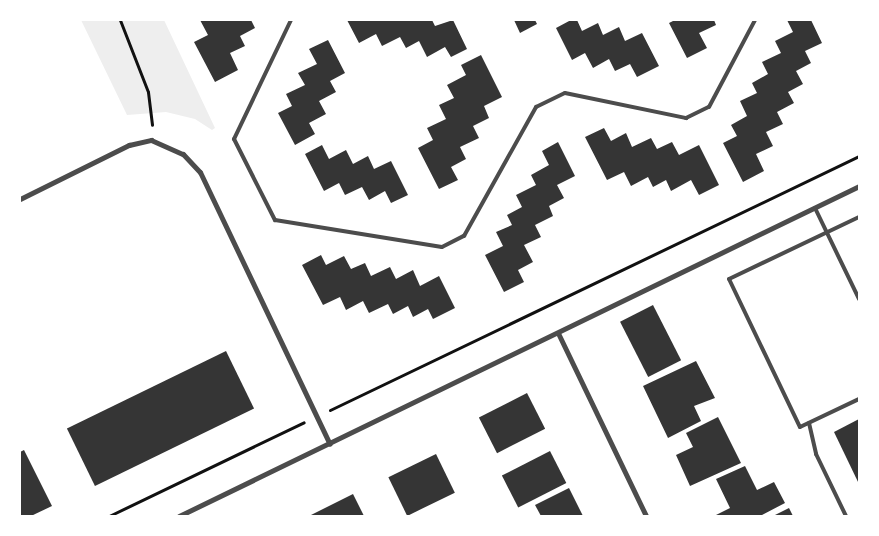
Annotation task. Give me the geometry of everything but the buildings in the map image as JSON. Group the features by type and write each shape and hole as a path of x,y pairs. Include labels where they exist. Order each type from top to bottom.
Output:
{"street":[{"path":"20,199 129,145 151,140 183,154 200,172 330,444"},
{"path":"179,516 859,186"},
{"path":"558,333 646,516"}],"lane":[{"path":"292,20 234,139 275,220 442,247 464,236 536,107 565,93 686,118 709,107 755,20"},
{"path":"815,208 859,299"},
{"path":"859,217 729,280 800,427 859,399"},
{"path":"809,423 816,454 846,516"}],"path":[{"path":"120,20 148,92 152,117 151,140"},
{"path":"339,406 859,156"},
{"path":"109,516 294,427"}],"shaded area":[{"path":"81,20 164,20 215,128 212,130 195,119 166,112 127,115"}]}
